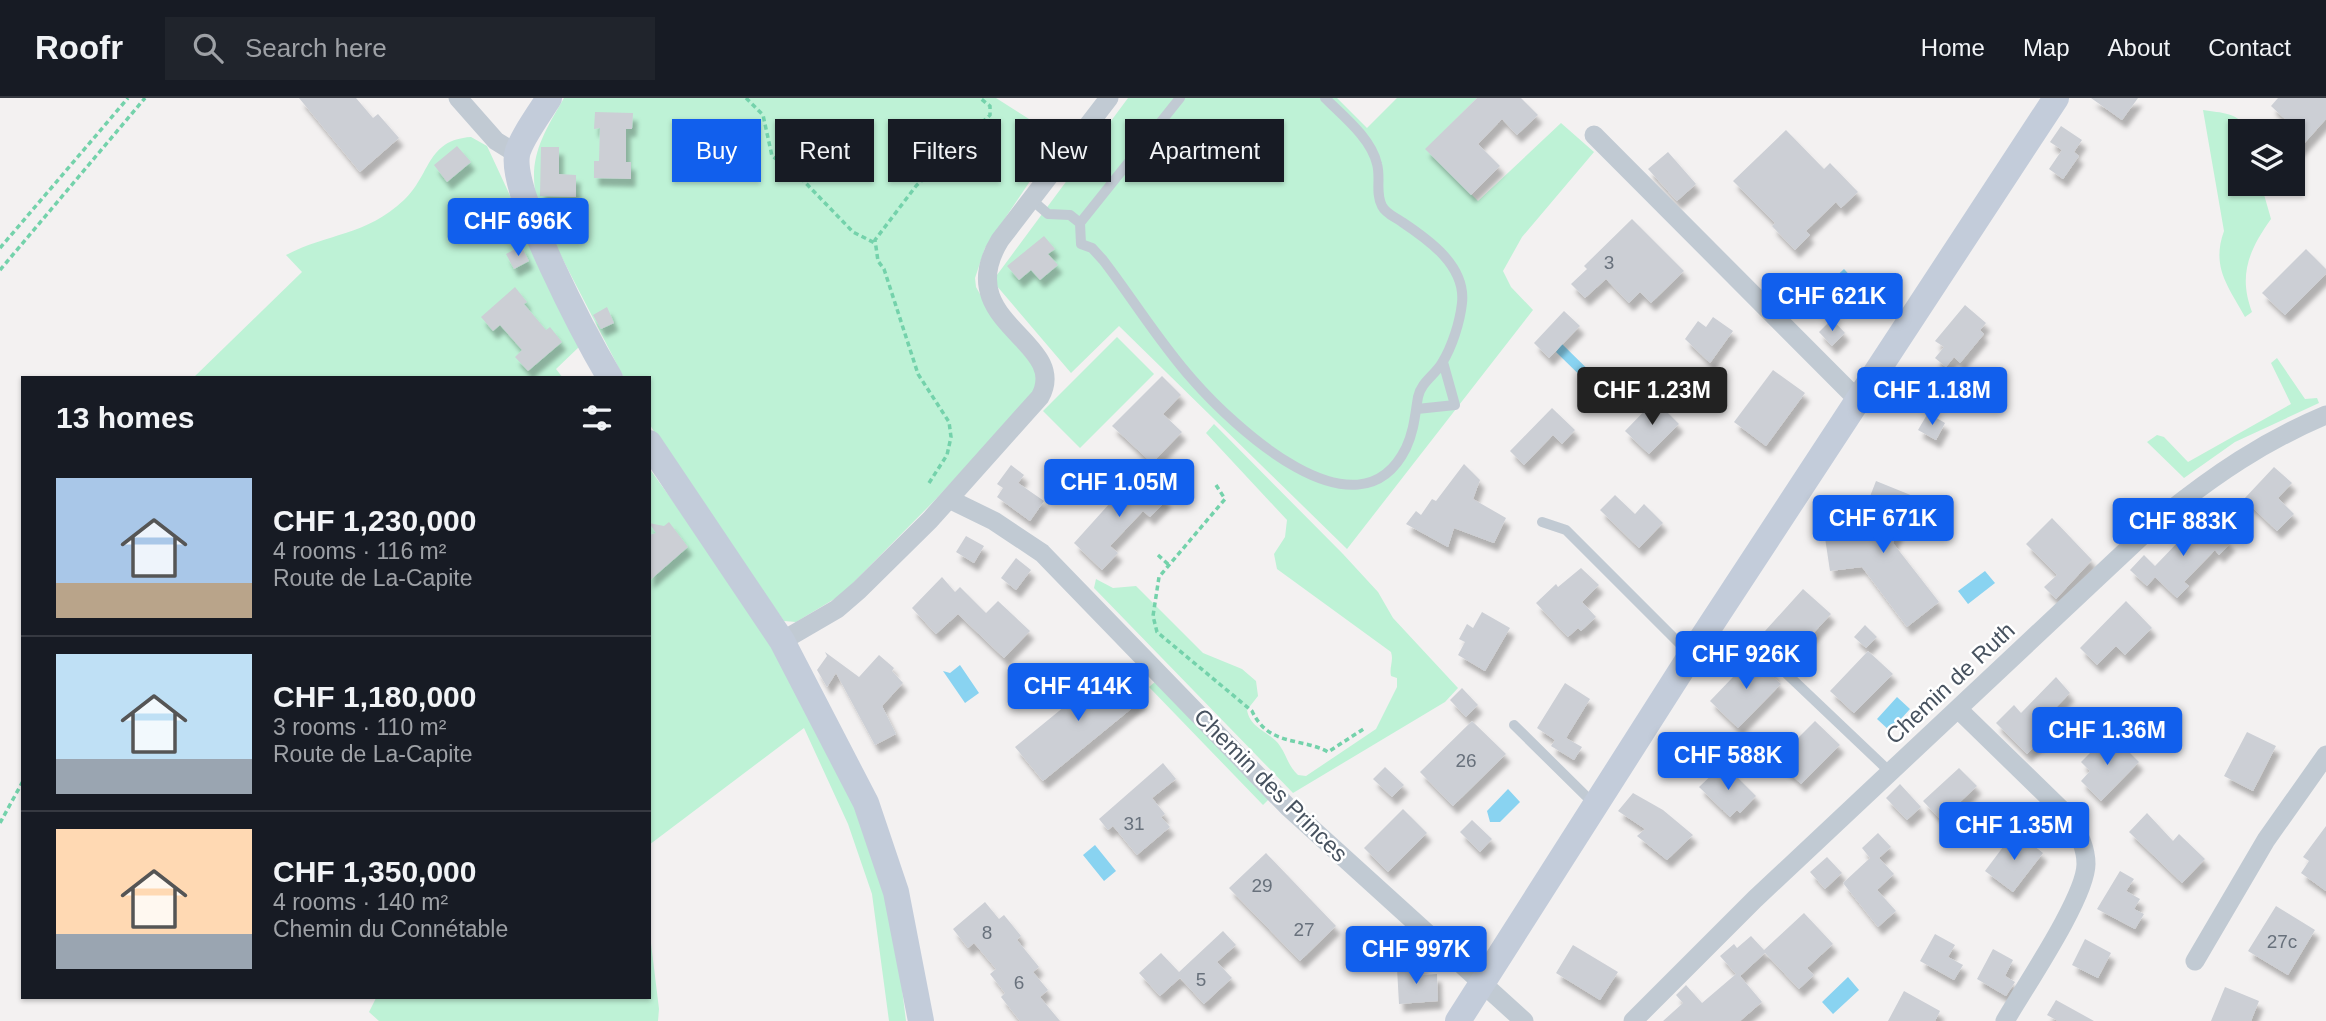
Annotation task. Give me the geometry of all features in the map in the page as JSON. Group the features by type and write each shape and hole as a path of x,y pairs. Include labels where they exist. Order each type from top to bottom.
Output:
{"street":[{"path":"457,98 496,141 517,154"},
{"path":"549,98 517,154 526,207 609,376"},
{"path":"782,641 837,609 859,590 949,499 1033,407 1046,385 1042,364 996,309 985,279 991,254 1109,98"},
{"path":"1458,1021 1691,655 2056,98"},
{"path":"1594,135 1858,400"},
{"name":"Chemin de Ruth","path":"1633,1021 1890,772 2162,517 2258,447 2326,415"},
{"path":"651,446 750,588 782,641 877,830 896,892 921,1021"},
{"name":"Chemin des Princes","path":"949,499 994,521 1042,553 1288,807 1524,1021"},
{"path":"1958,709 2070,818 2081,837 2084,853 2085,873 2080,888 2005,1021"},
{"path":"2196,961 2266,840 2326,755"}],"lane":[{"path":"1180,98 1080,223 1081,244 1092,248 1103,260 1193,380 1248,433 1310,476 1350,484 1384,474 1405,450 1424,384 1443,362 1462,304 1457,276 1434,245 1384,209 1378,197 1377,162 1356,130 1325,98"},
{"path":"1032,200 1048,214 1070,215 1080,223"},
{"path":"1417,410 1455,405 1443,362"},
{"path":"1542,522 1566,530 1691,655"},
{"path":"1752,641 1890,772"},
{"path":"1514,725 1596,806"}],"path":[{"path":"0,248 128,98"},
{"path":"0,270 145,98"},
{"path":"746,98 762,115 772,156 797,174 853,232 875,243"},
{"path":"929,483 947,455 951,437 949,422 918,374 892,289 878,261 875,243 880,231 916,186 990,115 990,106 980,98"},
{"path":"1216,485 1225,499 1159,577 1153,616 1157,632 1252,711 1262,727 1297,744 1317,746 1328,752 1365,728"},
{"path":"1158,555 1169,565"},
{"path":"0,823 21,785"}],"green space":[{"path":"564,98 996,98 1029,119 1015,119 1015,182 1029,182 985,248 975,278 976,287 994,319 1035,368 1037,390 935,500 841,595 796,622 784,621 670,459 651,426 651,376 623,376 543,221 534,185 536,156"},
{"path":"1128,98 1337,98 1367,128 1397,98 1477,98 1426,149 1478,201 1561,123 1594,152 1522,237 1503,271 1511,287 1533,310 1347,549 1119,326 1071,373 996,285 994,279 1066,182 1111,182 1111,121"},
{"path":"2203,110 2229,114 2238,119 2228,119 2228,196 2264,196 2271,219 2257,241 2248,263 2246,286 2252,312 2245,317 2227,286 2220,266 2220,244 2224,231"},
{"path":"471,137 487,146 580,346 556,369 561,376 195,376 302,272 286,255 361,227 390,212 413,190 437,152 456,140"},
{"path":"1117,337 1154,374 1080,448 1043,411"},
{"path":"2277,358 2305,399 2317,398 2319,403 2235,442 2184,478 2147,442 2157,435 2164,437 2188,462 2291,404 2271,363"},
{"path":"1214,424 1343,554 1378,592 1393,618 1458,688 1445,702 1293,793 1094,588 1096,579 1113,588 1136,586 1203,653 1242,669 1256,681 1258,696 1247,710 1249,716 1256,726 1276,741 1298,775 1306,776 1376,729 1397,687 1397,678 1391,676 1391,652 1277,569 1274,554 1285,537 1287,520 1206,433"},
{"path":"651,471 753,612 865,821 893,917 906,1021 889,1021 872,894 848,824 804,728 651,843"},
{"path":"1157,680 1270,798 1263,805 1149,687"},
{"path":"651,943 658,1021 379,1021 369,1012 376,999 651,999"}],"water":[{"path":"1844,269 1858,284 1830,310 1816,295"},
{"path":"1562,344 1612,393 1605,400 1556,352"},
{"path":"1985,571 1995,583 1968,604 1958,591"},
{"path":"960,665 979,693 965,703 943,671 950,673"},
{"path":"1897,697 1910,709 1890,731 1877,719"},
{"path":"1508,789 1520,802 1500,822 1490,822 1487,811"},
{"path":"1095,845 1116,871 1104,881 1083,855"},
{"path":"1848,977 1859,990 1833,1014 1822,1002"}],"building":[{"path":"299,98 356,98 373,118 378,114 399,138 360,172"},
{"path":"1477,98 1521,98 1538,115 1517,135 1502,119 1478,144 1500,166 1471,195 1425,149"},
{"path":"2091,98 2138,98 2122,120"},
{"path":"2278,98 2326,98 2326,119 2305,142 2305,119 2285,119 2271,106"},
{"path":"595,112 633,113 632,129 626,129 626,162 631,162 631,179 594,178 594,161 599,161 600,128 594,129"},
{"path":"2061,126 2082,140 2074,152 2079,156 2063,179 2049,169 2062,150 2050,142"},
{"path":"1786,130 1824,169 1830,163 1858,192 1841,208 1836,202 1806,231 1810,235 1795,250 1772,226 1775,223 1733,181"},
{"path":"457,146 471,162 447,182 434,165"},
{"path":"541,147 559,147 559,174 576,175 576,197 540,196"},
{"path":"1668,152 1696,184 1677,201 1648,169"},
{"path":"1632,219 1684,271 1651,303 1640,292 1629,303 1606,279 1585,298 1571,284 1587,269 1584,266"},
{"path":"1044,236 1055,249 1048,254 1058,265 1040,280 1031,270 1019,280 1007,266"},
{"path":"521,246 529,261 514,269 506,254"},
{"path":"2306,249 2326,269 2326,274 2285,315 2262,293"},
{"path":"1796,279 1809,293 1795,306 1782,292"},
{"path":"515,287 527,302 524,304 546,330 550,327 562,342 528,371 515,357 522,350 500,325 493,331 481,317"},
{"path":"1965,305 1986,323 1980,330 1984,334 1960,363 1954,357 1946,367 1935,358 1944,347 1935,341"},
{"path":"607,307 614,323 601,329 593,315"},
{"path":"1564,311 1580,326 1549,358 1534,343"},
{"path":"1713,317 1733,331 1710,363 1685,339 1698,321 1706,327"},
{"path":"1832,319 1845,333 1832,346 1819,332"},
{"path":"1773,370 1805,393 1766,446 1734,422"},
{"path":"1162,376 1181,395 1163,414 1182,432 1152,463 1112,426"},
{"path":"1655,400 1679,424 1649,454 1625,431"},
{"path":"1552,408 1575,430 1562,444 1553,435 1524,465 1510,451"},
{"path":"1928,413 1945,423 1936,440 1918,430"},
{"path":"1464,464 1480,480 1473,499 1506,518 1494,543 1454,528 1448,547 1406,524 1416,511 1421,515 1432,499 1436,501"},
{"path":"1011,465 1024,475 1018,483 1044,501 1030,521 997,497 1003,488 997,484"},
{"path":"2274,467 2292,483 2278,498 2294,514 2277,531 2244,499"},
{"path":"1138,472 1167,500 1150,517 1143,511 1110,546 1118,553 1102,570 1074,543"},
{"path":"1876,481 1913,496 1893,543 1939,602 1907,627 1862,567 1830,571 1824,531 1868,527 1879,502 1869,499"},
{"path":"1615,495 1635,514 1644,504 1663,523 1639,548 1600,510"},
{"path":"2203,516 2231,543 2219,555 2215,550 2184,582 2189,586 2177,598 2155,577 2147,586 2130,570 2144,555 2155,566"},
{"path":"2052,518 2092,560 2056,599 2044,587 2057,575 2026,544"},
{"path":"669,522 688,547 651,579 651,534 656,533 651,523 664,526"},
{"path":"966,536 984,546 974,563 956,552"},
{"path":"1016,558 1031,570 1016,590 1001,578"},
{"path":"1581,568 1599,585 1582,602 1596,617 1581,631 1578,628 1568,637 1536,603 1556,584 1558,587"},
{"path":"942,577 955,592 960,587 986,613 998,601 1030,631 1004,658 958,614 936,634 912,608"},
{"path":"1803,589 1831,614 1786,663 1766,644 1772,637 1765,631"},
{"path":"2126,601 2152,628 2125,655 2116,646 2097,665 2080,648"},
{"path":"1482,612 1510,628 1485,671 1458,655 1465,642 1459,639 1467,624 1473,628"},
{"path":"1865,625 1877,637 1866,648 1854,637"},
{"path":"1868,651 1893,674 1854,713 1830,691"},
{"path":"825,652 859,677 879,655 894,668 892,671 903,683 882,706 896,734 875,745 836,673 827,687 817,670 827,656"},
{"path":"1755,654 1776,674 1773,677 1781,684 1738,728 1710,701"},
{"path":"1114,666 1142,700 1043,781 1015,747"},
{"path":"2056,677 2070,693 2036,728 2045,736 2027,754 1996,723 2014,705 2021,713"},
{"path":"1565,683 1590,699 1566,738 1582,747 1574,760 1551,746 1555,740 1537,728"},
{"path":"1462,688 1478,705 1466,717 1450,700"},
{"path":"1472,721 1506,754 1453,806 1420,772"},
{"path":"1815,721 1840,745 1801,784 1776,760"},
{"path":"2247,732 2276,746 2253,791 2224,776"},
{"path":"2110,733 2139,762 2101,801 2081,781 2090,771 2081,762"},
{"path":"1163,763 1176,779 1152,798 1165,814 1161,817 1170,827 1137,855 1113,826 1108,830 1099,819"},
{"path":"1385,767 1404,785 1392,797 1373,779"},
{"path":"1720,767 1726,772 1729,769 1756,796 1740,813 1737,810 1730,817 1699,787"},
{"path":"1959,768 1977,786 1941,820 1923,801"},
{"path":"1900,784 1921,807 1907,820 1886,798"},
{"path":"1633,793 1663,810 1693,835 1667,860 1637,836 1645,829 1618,811"},
{"path":"1403,809 1427,833 1388,872 1364,848"},
{"path":"2147,813 2173,841 2179,834 2205,859 2182,883 2129,832"},
{"path":"1472,820 1492,839 1480,852 1460,832"},
{"path":"2326,826 2326,891 2301,873 2309,861 2303,857"},
{"path":"2015,831 2043,853 2013,892 1985,871"},
{"path":"1878,833 1891,847 1879,858 1894,874 1877,890 1896,911 1878,927 1843,883 1870,858 1862,848"},
{"path":"1266,853 1336,926 1300,961 1229,888"},
{"path":"1827,857 1842,873 1825,889 1810,872"},
{"path":"2120,871 2134,879 2126,891 2140,899 2134,909 2144,914 2135,929 2097,909"},
{"path":"985,902 999,919 1004,915 1021,936 1017,940 1039,967 1033,972 1048,990 1040,997 1060,1021 1020,1021 1001,997 1005,993 990,974 996,969 974,943 968,948 953,929"},
{"path":"2276,906 2315,930 2288,975 2248,951"},
{"path":"1804,913 1833,944 1807,968 1814,975 1799,989 1765,953 1740,976 1762,1002 1740,1021 1663,1021 1683,1003 1676,995 1686,985 1702,1003 1736,974 1720,956 1734,944 1737,948 1751,936 1764,950"},
{"path":"1223,931 1236,945 1217,962 1232,978 1204,1004 1180,978 1160,996 1139,973 1161,953 1179,972"},
{"path":"1935,934 1955,945 1948,957 1963,965 1954,980 1920,961"},
{"path":"2085,939 2111,953 2098,978 2072,965"},
{"path":"1573,945 1618,972 1600,1000 1556,973"},
{"path":"1993,949 2013,960 2005,976 2015,982 2006,996 1977,979"},
{"path":"1423,966 1423,975 1437,974 1438,1001 1399,1004 1397,968"},
{"path":"2225,987 2259,1001 2251,1021 2211,1021"},
{"path":"1904,991 1940,1011 1935,1021 1888,1021"},
{"path":"2056,1000 2094,1021 2058,1021 2047,1015"}]}
